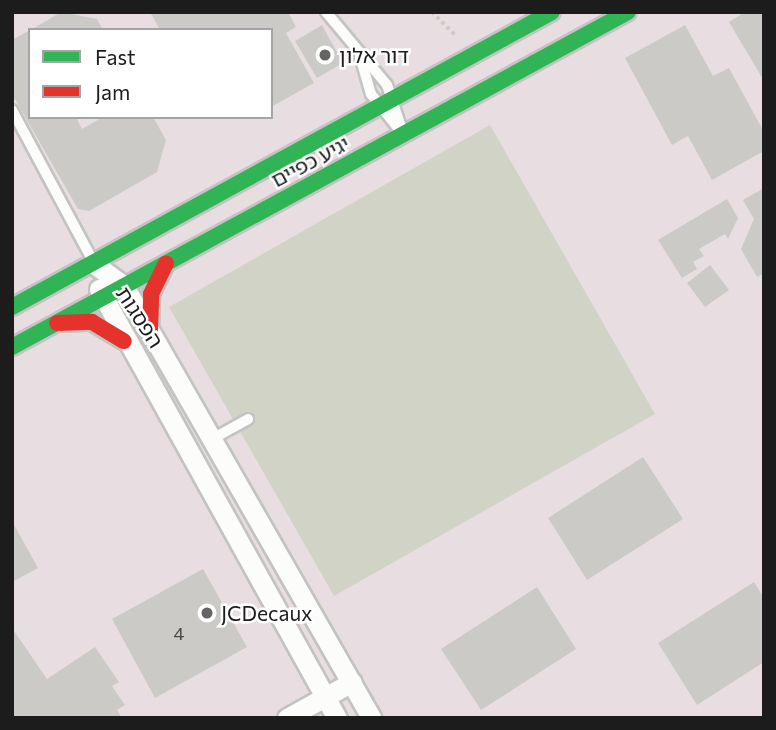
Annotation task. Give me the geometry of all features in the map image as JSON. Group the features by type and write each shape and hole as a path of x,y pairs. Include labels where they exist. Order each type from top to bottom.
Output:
{"street":[{"name":"יגיע כפיים","path":"12,307 552,12"},
{"name":"יגיע כפיים","path":"12,347 628,12"},
{"path":"150,330 150,294 166,263"},
{"name":"הפסגות","path":"94,264 124,286 214,438 371,718"},
{"name":"הפסגות","path":"94,264 101,298 124,341 337,718"},
{"path":"55,323 92,322 124,341"},
{"path":"287,718 352,682"}],"lane":[{"path":"326,12 395,100 403,135"},
{"path":"360,56 379,108 403,135"},
{"path":"12,110 94,264"},
{"path":"214,438 248,419"}],"path":[{"path":"432,12 477,55"}],"shaded area":[{"path":"12,12 764,12 764,718 12,718"},
{"path":"490,125 655,414 334,596 169,307"}],"building":[{"path":"61,12 97,19 102,28 34,28"},
{"path":"150,12 288,12 296,27 286,33 314,83 273,106 273,28 159,28"},
{"path":"745,12 764,12 764,81 729,22"},
{"path":"322,25 343,63 317,78 295,41"},
{"path":"685,25 713,76 729,68 764,132 764,151 712,180 688,136 672,145 625,58"},
{"path":"28,31 28,119 77,119 82,129 100,119 154,119 166,140 157,172 89,211 78,209 12,94 12,40"},
{"path":"764,188 764,273 757,277 741,249 754,219 743,200"},
{"path":"727,199 738,218 728,239 725,234 699,249 704,256 693,262 697,269 682,278 658,240"},
{"path":"710,265 729,290 705,307 687,283"},
{"path":"643,457 683,519 587,580 548,518"},
{"path":"12,521 38,568 12,582"},
{"path":"203,569 247,647 155,698 112,619"},
{"path":"754,582 764,598 764,662 697,705 658,643"},
{"path":"537,587 576,649 481,710 441,649"},
{"path":"12,628 47,679 95,647 119,682 112,686 125,705 117,710 122,718 12,718"}],"traffic: fast":[{"path":"12,307 552,12"},
{"path":"12,347 628,12"}],"traffic: jam":[{"path":"150,330 151,294 166,263"},
{"path":"57,323 92,322 124,341"}],"place":[{"name":"דור אלון","path":"325,55"},
{"name":"JCDecaux","path":"207,613"}]}
